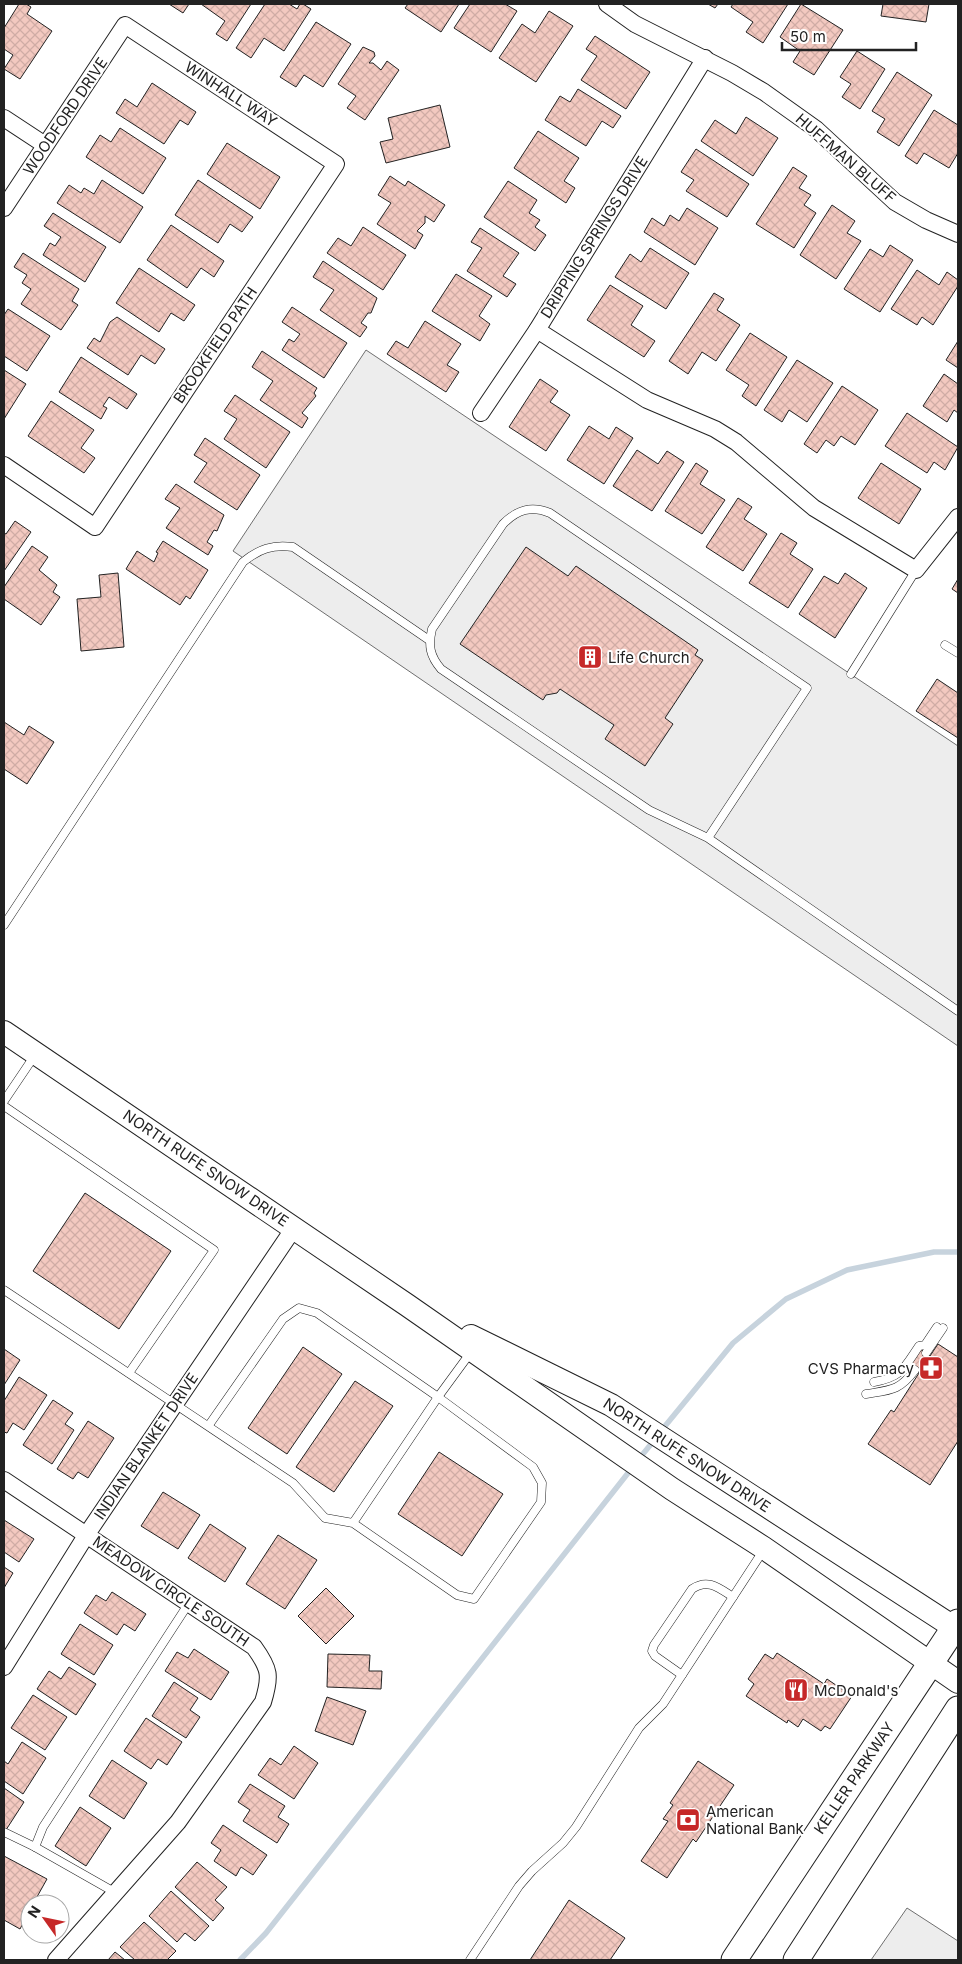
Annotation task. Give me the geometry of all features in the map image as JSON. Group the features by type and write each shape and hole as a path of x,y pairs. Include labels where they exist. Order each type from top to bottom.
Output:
{"main road":[{"name":"NORTH RUFE SNOW DRIVE","path":"4,1032 407,1304 672,1489 764,1548 958,1682"},
{"name":"NORTH RUFE SNOW DRIVE","path":"407,1304 611,1405 692,1459 957,1626"},
{"path":"764,1548 785,1518"},
{"name":"KELLER PARKWAY","path":"734,1960 957,1626"},
{"path":"802,1956 958,1708"}],"street":[{"name":"HUFFMAN BLUFF","path":"607,4 635,24 705,58 795,112 895,202 926,220 958,234"},
{"name":"WOODFORD DRIVE","path":"4,208 125,25"},
{"name":"WINHALL WAY","path":"125,25 336,164"},
{"name":"DRIPPING SPRINGS DRIVE","path":"481,414 537,330 705,58"},
{"path":"4,118 46,145"},
{"name":"BROOKFIELD PATH","path":"4,465 95,527 336,164"},
{"path":"537,330 647,400 715,429 736,442 814,508 916,570 958,516"},
{"name":"INDIAN BLANKET DRIVE","path":"4,1666 87,1534 294,1228"},
{"name":"MEADOW CIRCLE SOUTH","path":"4,1480 254,1648 268,1669 268,1686 262,1702 178,1822 117,1894 56,1960"}],"lane":[{"path":"708,838 807,688 550,513 540,509 519,511 503,524 432,629 429,650 441,670 649,810 708,838 958,1011"},
{"path":"4,924 238,570 254,554 280,545 294,547 429,640"},
{"path":"851,674 916,570"},
{"path":"945,645 958,653"},
{"path":"4,1101 36,1054"},
{"path":"4,1106 214,1250 129,1373"},
{"path":"4,1290 209,1425 293,1483 325,1518 353,1524 458,1595 474,1599 542,1502 542,1483 533,1467 438,1397 317,1313 299,1308 283,1319 209,1425"},
{"path":"874,1382 892,1379 897,1376 904,1369 919,1346 925,1345 940,1328 926,1353"},
{"path":"353,1524 438,1397 472,1350"},
{"path":"866,1394 895,1390 905,1383 915,1370"},
{"path":"470,1960 519,1886 532,1871 563,1843 576,1827 639,1728 663,1704 764,1548"},
{"path":"682,1675 655,1656 652,1651 654,1645 692,1589 698,1585 712,1584 733,1597"},
{"path":"35,1847 43,1827 189,1603"},
{"path":"4,1832 35,1847 117,1894"}],"shaded area":[{"path":"366,350 958,746 958,1046 233,551"},
{"path":"907,1908 958,1941 958,1960 871,1960"}],"building":[{"path":"19,4 26,4 31,7 27,14 52,31 20,79 4,69 13,55 4,49 4,28"},
{"path":"169,4 189,4 183,13"},
{"path":"201,4 251,4 227,41 216,34 225,21"},
{"path":"265,4 289,4 297,9 300,4 303,4 311,9 284,51 264,38 251,58 236,48"},
{"path":"408,4 459,4 441,32 405,8"},
{"path":"470,4 505,4 517,11 491,52 454,28"},
{"path":"708,4 718,4 715,8"},
{"path":"733,4 788,4 763,43 746,32 753,22 731,7"},
{"path":"801,4 843,30 814,75 793,62 800,51 780,37"},
{"path":"883,4 929,4 926,22 881,16"},
{"path":"549,11 573,26 536,82 499,58 522,24 535,33"},
{"path":"316,22 351,44 323,87 304,75 296,87 280,77"},
{"path":"595,36 650,72 626,109 581,80 597,56 586,49"},
{"path":"363,47 374,52 375,56 369,63 373,63 381,70 387,61 399,70 365,120 347,108 356,96 338,84"},
{"path":"857,51 885,69 860,109 842,97 851,84 840,77"},
{"path":"897,72 932,95 899,146 877,132 885,119 872,111"},
{"path":"152,83 196,112 188,125 180,120 164,144 116,113 125,99 137,107"},
{"path":"578,89 621,116 613,128 602,121 586,146 545,120 560,96 570,102"},
{"path":"440,105 450,147 386,163 380,142 393,139 388,118"},
{"path":"934,110 958,125 958,153 949,168 924,153 917,164 905,156"},
{"path":"746,117 778,138 753,176 701,141 715,120 736,134"},
{"path":"120,128 166,158 143,194 86,157 100,135 111,142"},
{"path":"538,131 579,158 564,181 575,188 566,203 514,168"},
{"path":"227,143 280,177 260,209 207,174"},
{"path":"696,149 749,184 727,217 686,191 694,180 681,172"},
{"path":"793,167 807,176 799,188 811,195 804,205 816,213 794,248 756,224"},
{"path":"390,176 405,186 408,181 445,205 434,222 425,216 425,223 417,231 423,235 415,249 377,224 391,203 378,195"},
{"path":"102,180 143,207 120,243 57,203 69,185 81,193 84,188 94,194"},
{"path":"198,180 253,217 242,232 230,224 218,243 175,215"},
{"path":"508,181 537,200 529,213 540,220 535,227 546,235 535,251 484,217"},
{"path":"832,205 855,221 847,233 861,241 836,279 800,255"},
{"path":"687,208 718,228 695,265 644,232 652,218 664,226 670,215 679,221"},
{"path":"53,213 106,247 85,282 43,255 50,243 55,246 61,237 44,226"},
{"path":"171,225 224,261 214,277 201,268 187,288 147,260"},
{"path":"363,227 406,255 383,290 327,253 338,238 351,246"},
{"path":"480,228 519,253 503,276 516,284 507,297 467,271 482,248 471,242"},
{"path":"890,245 913,260 880,312 844,289 870,249 883,257"},
{"path":"650,248 689,273 666,309 615,277 630,254 641,262"},
{"path":"23,253 79,289 72,301 78,305 61,330 21,304 31,289 22,283 27,275 14,267"},
{"path":"323,261 377,298 371,313 368,313 361,323 367,327 360,337 320,310 334,290 313,277"},
{"path":"139,268 195,305 184,321 171,313 159,332 116,303"},
{"path":"917,270 939,285 947,272 958,280 958,286 933,325 922,317 917,325 891,309"},
{"path":"456,274 492,296 479,316 490,324 480,341 432,311"},
{"path":"610,285 643,306 631,325 655,341 644,357 587,320"},
{"path":"714,293 724,299 717,310 740,325 716,361 702,352 688,374 669,361"},
{"path":"292,307 347,343 324,378 282,350 289,339 294,342 300,334 282,322"},
{"path":"8,309 50,336 27,371 4,356 4,315"},
{"path":"117,317 165,349 155,364 141,355 128,375 87,348 94,338 100,342 110,322"},
{"path":"425,321 461,344 447,365 459,372 446,392 387,354 396,341 408,348"},
{"path":"750,333 787,357 756,406 742,396 749,385 726,370"},
{"path":"958,341 958,368 946,360"},
{"path":"262,351 317,388 314,393 316,396 302,413 308,418 302,428 260,400 273,381 252,367"},
{"path":"81,357 137,394 127,409 109,397 103,406 107,408 101,419 59,392"},
{"path":"797,360 833,383 807,422 789,410 782,422 764,410"},
{"path":"4,370 26,384 4,419"},
{"path":"944,374 958,384 958,413 954,410 947,422 923,406"},
{"path":"540,379 558,391 550,402 570,415 546,451 509,427"},
{"path":"842,386 878,410 855,445 841,436 834,446 826,440 817,453 804,444"},
{"path":"235,395 290,432 266,468 224,439 237,419 224,411"},
{"path":"51,401 94,430 81,448 95,458 84,473 28,436"},
{"path":"907,413 958,447 945,470 934,462 927,473 885,446"},
{"path":"589,426 609,439 616,427 633,438 604,484 567,460"},
{"path":"205,438 260,475 237,510 194,482 207,463 194,455"},
{"path":"637,450 658,464 667,451 684,462 652,511 613,486"},
{"path":"696,463 708,471 700,484 725,500 702,534 665,511"},
{"path":"881,463 921,489 899,524 858,498"},
{"path":"176,484 224,515 217,531 214,530 207,542 213,546 208,555 166,528 180,508 165,499"},
{"path":"738,498 752,507 744,519 767,534 743,571 706,547"},
{"path":"15,521 31,532 4,571 4,533 6,534"},
{"path":"781,533 797,543 790,554 813,569 788,608 749,583"},
{"path":"163,541 208,570 190,599 186,596 180,605 126,569 137,551 154,562 158,553 156,552"},
{"path":"32,546 48,557 39,570 57,585 53,592 60,597 41,625 4,599 4,587"},
{"name":"Life Church","path":"526,547 568,576 576,566 698,650 695,655 703,660 665,718 673,724 645,766 605,739 614,725 560,689 557,693 546,695 543,700 460,644"},
{"path":"118,573 124,647 81,651 77,599 101,597 99,575"},
{"path":"845,573 867,588 835,638 799,614 824,576 838,584"},
{"path":"958,579 958,593 952,589"},
{"path":"937,679 958,693 958,738 916,711"},
{"path":"4,722 24,735 29,726 54,742 27,784 4,769"},
{"path":"85,1193 171,1251 119,1329 33,1271"},
{"name":"CVS Pharmacy","path":"938,1344 958,1357 958,1441 930,1485 868,1444 891,1410 894,1412 919,1373 908,1365 919,1348 930,1356"},
{"path":"303,1347 342,1374 287,1454 248,1428"},
{"path":"4,1349 20,1360 4,1385"},
{"path":"19,1377 47,1395 24,1430 13,1423 7,1433 4,1432 4,1401"},
{"path":"355,1381 393,1406 334,1492 296,1467"},
{"path":"53,1400 73,1413 65,1424 74,1430 52,1464 23,1445"},
{"path":"88,1421 114,1438 88,1478 78,1472 73,1479 57,1469"},
{"path":"439,1452 503,1494 462,1556 398,1514"},
{"path":"163,1492 200,1515 178,1549 141,1526"},
{"path":"4,1520 34,1539 19,1562 4,1552"},
{"path":"210,1524 246,1548 225,1582 188,1558"},
{"path":"278,1535 317,1560 285,1609 246,1584"},
{"path":"4,1567 13,1573 4,1588"},
{"path":"326,1588 354,1616 326,1644 298,1616"},
{"path":"112,1592 146,1614 135,1631 124,1624 117,1635 84,1613 96,1595 106,1601"},
{"path":"80,1624 113,1645 94,1675 61,1654"},
{"path":"194,1649 229,1672 211,1700 165,1671 177,1652 188,1658"},
{"name":"McDonald's","path":"777,1653 824,1684 827,1679 852,1696 830,1729 825,1726 821,1731 803,1719 798,1727 788,1720 787,1723 746,1696 754,1684 748,1679 765,1654 773,1659"},
{"path":"328,1654 370,1655 369,1671 382,1671 381,1689 327,1687"},
{"path":"69,1667 96,1684 76,1715 37,1689 49,1671 61,1679"},
{"path":"174,1682 198,1698 190,1710 200,1717 186,1738 152,1716"},
{"path":"33,1695 67,1717 45,1750 11,1728"},
{"path":"327,1697 366,1711 353,1745 315,1731"},
{"path":"146,1718 182,1742 167,1765 158,1759 151,1769 124,1751"},
{"path":"22,1742 46,1758 23,1794 4,1781 4,1761 8,1764"},
{"path":"294,1746 318,1763 294,1799 258,1775 270,1758 281,1765"},
{"path":"112,1760 147,1783 124,1819 89,1796"},
{"name":"American National Bank","path":"698,1761 734,1785 696,1842 693,1839 667,1878 641,1861 668,1821 663,1819 673,1805 670,1803"},
{"path":"250,1784 285,1806 278,1817 289,1824 277,1843 243,1821 250,1810 238,1802"},
{"path":"4,1788 24,1802 4,1833"},
{"path":"80,1807 111,1828 86,1866 55,1846"},
{"path":"223,1825 267,1855 253,1875 241,1867 236,1876 214,1861 221,1850 211,1843"},
{"path":"4,1856 47,1879 39,1894 20,1894 20,1929 4,1920"},
{"path":"197,1862 227,1887 215,1900 224,1908 213,1921 175,1887"},
{"path":"171,1891 209,1926 195,1941 185,1933 177,1942 149,1916"},
{"path":"569,1900 625,1938 610,1960 530,1960"},
{"path":"144,1922 176,1951 167,1960 135,1960 120,1947"},
{"path":"115,1952 125,1960 108,1960"}],"waterway":[{"path":"661,1431 733,1343 786,1299 847,1270 934,1252 958,1252"},
{"path":"638,1460 656,1438"},
{"path":"240,1960 266,1933 632,1468"}],"place":[{"name":"Life Church","path":"590,657"},
{"name":"CVS Pharmacy","path":"931,1368"},
{"name":"McDonald's","path":"796,1690"},
{"name":"American National Bank","path":"688,1820"}]}
